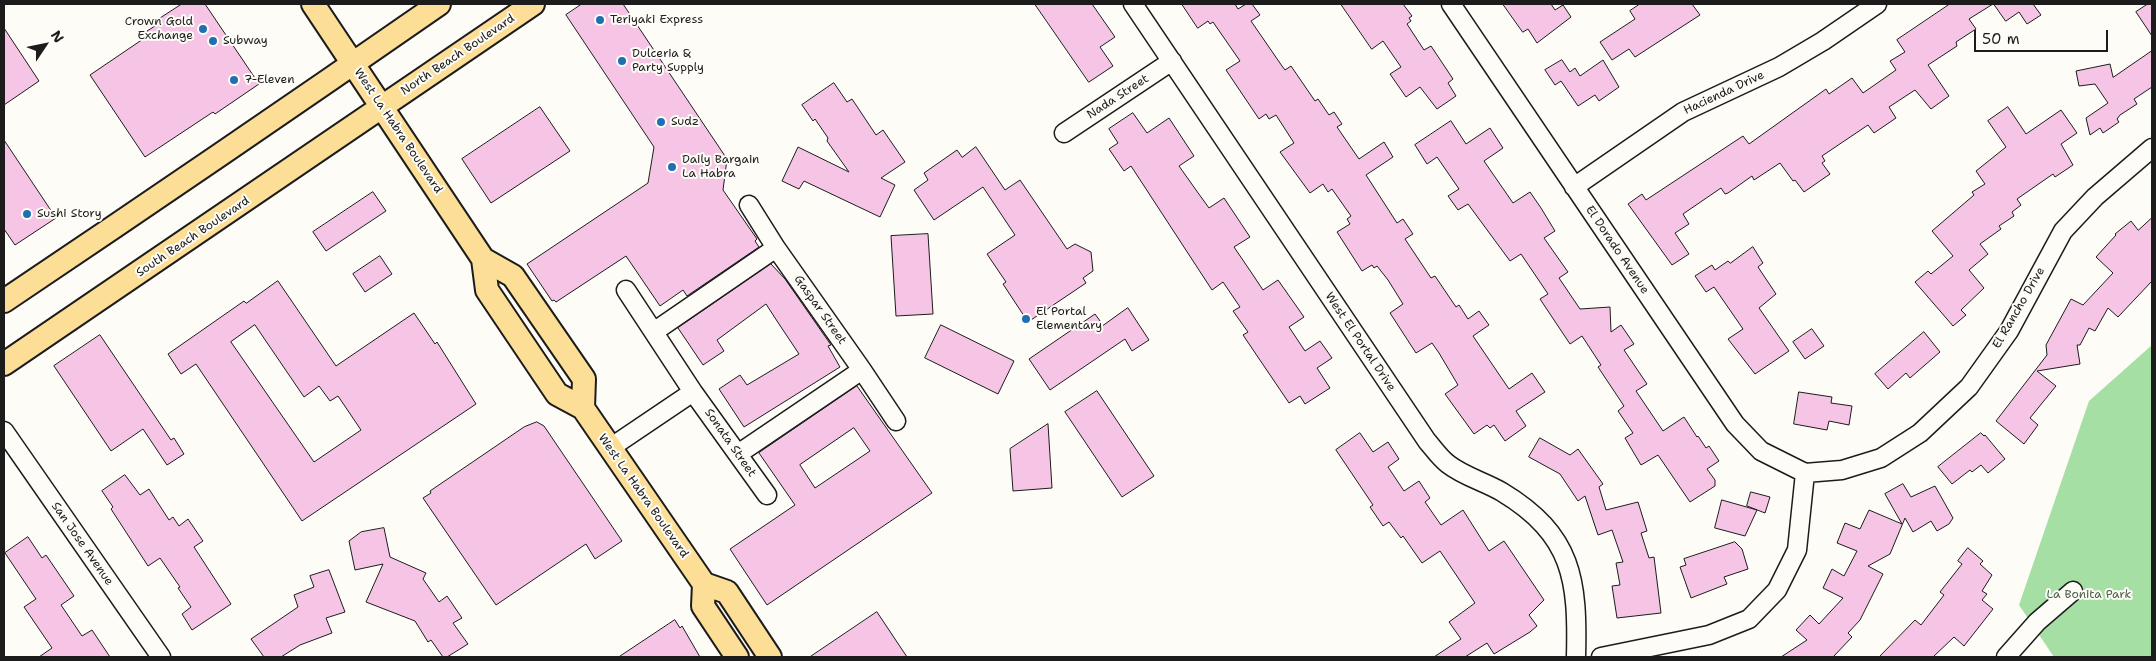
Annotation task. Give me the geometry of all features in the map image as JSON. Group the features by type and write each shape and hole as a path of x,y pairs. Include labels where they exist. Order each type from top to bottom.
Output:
{"main road":[{"name":"West La Habra Boulevard","path":"313,4 483,259 487,290 557,394 582,408 704,584"},
{"path":"4,301 242,138 354,65 439,4"},
{"name":"North Beach Boulevard","path":"382,107 533,4"},
{"name":"South Beach Boulevard","path":"4,364 382,107"},
{"name":"West La Habra Boulevard","path":"483,259 513,276 584,379 582,408"},
{"path":"737,657 703,606 704,584 727,592 770,657"}],"street":[{"name":"West El Portal Drive","path":"1133,4 1427,441 1448,465 1501,492 1534,513 1558,541 1572,574 1576,601 1576,657"},
{"name":"El Dorado Avenue","path":"1451,4 1735,424 1761,451 1805,473"},
{"name":"Hacienda Drive","path":"1574,187 1683,112 1779,67 1824,41 1877,4"},
{"name":"Nada Street","path":"1064,133 1172,61"},
{"name":"El Rancho Drive","path":"1805,473 1842,470 1881,458 1920,433 1969,387 2009,332 2063,231 2095,197 2152,148"},
{"name":"Gaspar Street","path":"748,205 896,421"},
{"path":"655,331 776,248"},
{"name":"Sonata Street","path":"626,290 655,331 693,392 767,495"},
{"path":"738,454 862,370"},
{"path":"610,448 693,392"},
{"name":"San Jose Avenue","path":"4,430 161,657"},
{"path":"1601,657 1709,635 1749,619 1777,590 1797,550 1805,473"},
{"path":"2006,657 2036,622 2073,591"}],"green space":[{"name":"La Bonita Park","path":"2152,345 2152,657 2054,657 2019,605 2089,401"}],"building":[{"path":"182,4 205,4 259,84 215,114 213,112 145,157 90,75 149,35 147,31 155,26 153,23"},
{"path":"582,4 623,4 727,159 723,190 757,239 755,241 759,247 687,296 683,290 660,306 626,256 556,302 552,301 527,264 648,183 654,147 566,15"},
{"path":"1035,4 1092,4 1115,37 1100,47 1113,66 1089,82"},
{"path":"1182,4 1235,4 1238,9 1246,4 1252,4 1260,15 1251,21 1282,66 1285,70 1291,66 1315,101 1318,99 1329,115 1334,112 1342,124 1337,127 1359,159 1384,142 1393,157 1366,175 1397,223 1403,219 1413,234 1405,239 1431,278 1435,276 1456,307 1459,305 1468,319 1479,311 1489,325 1473,336 1509,389 1532,373 1545,392 1516,411 1526,426 1505,441 1494,425 1490,428 1487,425 1474,434 1445,394 1458,385 1439,353 1432,343 1416,353 1390,313 1403,304 1388,280 1377,266 1374,268 1372,265 1362,271 1337,232 1350,224 1347,219 1351,216 1332,189 1328,192 1323,184 1310,193 1280,152 1294,143 1276,115 1269,119 1266,114 1259,119 1226,70 1240,61 1213,22 1210,24 1208,21 1198,28"},
{"path":"1341,4 1403,4 1412,16 1409,18 1411,21 1407,24 1424,50 1431,46 1453,79 1448,83 1456,96 1437,109 1420,87 1406,97 1390,74 1401,67 1383,41 1372,49"},
{"path":"1503,4 1551,4 1555,10 1563,5 1571,17 1537,43 1528,29 1523,32"},
{"path":"1640,4 1692,4 1700,15 1635,57 1629,49 1612,60 1600,42 1635,19 1630,11"},
{"path":"1950,4 1993,4 1969,19 1976,29 1956,42 1957,46 1928,65 1949,96 1931,109 1915,90 1889,107 1896,118 1874,133 1868,125 1822,156 1825,161 1822,163 1830,174 1804,192 1780,163 1754,180 1752,176 1728,193 1725,194 1721,188 1683,214 1689,224 1675,233 1689,254 1672,265 1628,204 1642,194 1646,200 1743,136 1749,144 1826,89 1829,94 1852,78 1863,93 1896,70 1890,61 1905,52 1897,40"},
{"path":"1994,4 2033,4 2041,15 2027,24 2019,12 2006,21"},
{"path":"2148,4 2152,4 2152,36 2136,12"},
{"path":"4,28 39,81 4,105"},
{"path":"2152,51 2152,87 2134,99 2137,104 2120,115 2117,119 2119,122 2103,133 2100,128 2090,135 2086,118 2108,103 2095,84 2079,86 2076,71 2110,64 2113,77"},
{"path":"1562,60 1570,72 1575,68 1580,76 1603,60 1619,87 1599,101 1595,95 1578,106 1561,81 1555,85 1545,70"},
{"path":"834,83 847,102 852,99 876,135 883,130 905,162 881,178 895,185 880,217 804,181 799,189 782,181 798,147 849,172 827,141 828,138 815,119 813,121 802,105"},
{"path":"540,107 570,151 491,203 462,159"},
{"path":"2008,107 2026,134 2061,110 2077,133 2061,144 2073,165 2055,177 2053,174 2017,199 2021,205 2012,212 2014,216 1999,226 2001,229 1980,244 1988,254 1969,270 1984,288 1961,310 1966,315 1953,326 1915,282 1928,271 1931,274 1953,256 1932,231 1974,195 1972,192 1985,184 1976,171 2006,147 1988,121"},
{"path":"1133,113 1147,133 1169,118 1194,156 1179,166 1209,208 1224,198 1250,237 1234,247 1263,290 1278,280 1304,317 1289,327 1305,351 1320,341 1332,358 1317,368 1330,388 1305,404 1300,396 1289,403 1243,335 1248,332 1233,311 1240,307 1223,282 1212,290 1131,166 1124,171 1109,149 1118,143 1109,129"},
{"path":"1451,121 1466,144 1490,128 1503,148 1484,161 1513,203 1530,192 1555,231 1544,238 1568,272 1559,278 1580,309 1610,307 1611,332 1621,325 1634,344 1624,350 1647,384 1636,391 1663,431 1684,417 1706,448 1709,446 1719,461 1707,469 1715,480 1715,486 1690,502 1658,455 1641,465 1625,438 1633,433 1618,411 1624,406 1598,367 1601,365 1582,336 1570,344 1540,299 1548,294 1521,254 1510,261 1468,204 1458,210 1448,196 1459,189 1437,157 1427,164 1415,145"},
{"path":"4,140 56,218 15,245 4,229"},
{"path":"976,147 1005,190 1020,180 1067,249 1075,244 1091,252 1093,271 1083,278 1086,283 1028,322 1003,284 1006,282 987,254 1015,235 983,187 934,220 914,190 928,180 924,173 957,150 962,157"},
{"path":"373,192 386,211 326,251 313,232"},
{"path":"2152,218 2152,281 2118,317 2108,308 2095,331 2089,328 2080,345 2077,345 2080,364 2037,371 2056,386 2030,418 2038,425 2024,444 1996,421 2047,355 2046,345 2071,299 2083,305 2113,273 2096,257 2115,234 2131,221 2138,230"},
{"path":"928,234 933,314 896,316 891,236"},
{"path":"1753,247 1763,263 1758,267 1776,294 1759,308 1789,351 1755,374 1728,339 1743,329 1714,287 1706,292 1695,276 1712,265 1715,270 1728,261 1730,263"},
{"path":"380,256 392,274 365,292 353,274"},
{"path":"771,264 785,279 831,345 828,346 840,367 744,427 719,389 740,375 747,385 799,354 766,304 717,340 724,351 703,365 678,328"},
{"path":"278,281 336,366 414,313 435,344 437,342 476,404 302,521 196,364 181,374 168,354 244,301 246,303","holes":["255,325 304,397 319,386 330,401 338,396 361,430 314,462 231,342"]},
{"path":"1128,308 1149,340 1132,351 1125,339 1050,390 1029,359 1095,314 1103,325"},
{"path":"941,325 1014,361 998,394 925,358"},
{"path":"1812,329 1824,346 1805,359 1793,342"},
{"path":"1924,332 1940,352 1910,378 1906,373 1888,389 1875,374"},
{"path":"100,335 171,440 174,438 184,454 167,465 143,429 111,451 54,366"},
{"path":"857,386 932,493 767,605 730,549 795,505 759,453","holes":["854,428 870,451 815,488 800,465"]},
{"path":"1097,391 1154,476 1122,497 1065,412"},
{"path":"1799,392 1832,397 1831,403 1852,406 1849,425 1829,421 1827,430 1794,424"},
{"path":"537,422 544,426 622,541 595,559 586,544 496,605 423,498 431,493 430,491 524,427"},
{"path":"1048,424 1052,488 1013,491 1010,449"},
{"path":"1360,433 1373,452 1388,442 1399,459 1388,467 1404,491 1419,481 1430,498 1425,502 1441,525 1463,510 1489,551 1504,541 1544,600 1529,615 1537,626 1494,654 1487,643 1465,657 1434,657 1461,639 1449,622 1475,603 1440,551 1422,563 1403,536 1401,538 1389,522 1383,526 1370,507 1373,505 1336,450"},
{"path":"1981,433 1985,435 2005,459 1988,473 1981,465 1972,472 1970,470 1952,484 1938,467"},
{"path":"1540,438 1570,455 1578,449 1603,484 1599,487 1606,510 1638,502 1647,531 1641,533 1649,558 1654,557 1661,613 1617,618 1612,586 1620,585 1616,563 1623,562 1612,530 1598,535 1585,496 1578,501 1560,474 1529,457"},
{"path":"125,475 140,495 149,489 169,520 173,517 179,526 188,519 203,541 194,547 231,604 192,630 182,614 191,607 178,588 180,587 160,558 148,566 111,509 113,507 102,491"},
{"path":"1903,484 1911,497 1935,486 1953,518 1949,524 1937,531 1931,521 1913,532 1905,518 1890,554 1868,566 1883,574 1860,620 1848,633 1852,637 1833,657 1781,657 1807,640 1796,630 1810,615 1819,624 1843,598 1823,588 1832,569 1844,576 1857,551 1837,543 1845,523 1860,529 1869,510 1902,524 1885,494"},
{"path":"1751,492 1770,497 1765,513 1747,506"},
{"path":"1722,500 1757,510 1745,536 1715,528"},
{"path":"384,528 390,557 426,573 423,579 439,602 447,596 462,618 453,623 468,644 447,657 443,657 431,640 428,642 415,621 366,602 383,564 355,570 349,541 361,532"},
{"path":"28,537 42,558 46,555 74,596 61,605 82,636 92,630 110,657 39,657 52,648 24,607 36,599 5,553"},
{"path":"1735,542 1742,549 1748,569 1724,577 1727,584 1691,598 1680,567 1686,565 1684,559"},
{"path":"1968,548 1983,561 1980,564 1992,575 1982,591 1987,594 1982,600 1993,609 1964,646 1954,637 1933,657 1879,657 1915,620 1921,625 1944,595 1940,592 1962,564 1958,561"},
{"path":"329,570 345,612 326,618 332,633 300,645 281,657 264,657 251,639 298,607 294,595 314,587 310,576"},
{"path":"877,612 907,657 810,657"},
{"path":"675,620 680,628 682,626 700,657 619,657"}],"place":[{"name":"Teriyaki Express","path":"600,20"},
{"name":"Crown Gold Exchange","path":"203,29"},
{"name":"Subway","path":"213,41"},
{"name":"Dulceria & Party Supply","path":"622,61"},
{"name":"7-Eleven","path":"234,80"},
{"name":"Sudz","path":"661,122"},
{"name":"Daily Bargain La Habra","path":"672,167"},
{"name":"Sushi Story","path":"27,214"},
{"name":"El Portal Elementary","path":"1026,319"}]}
